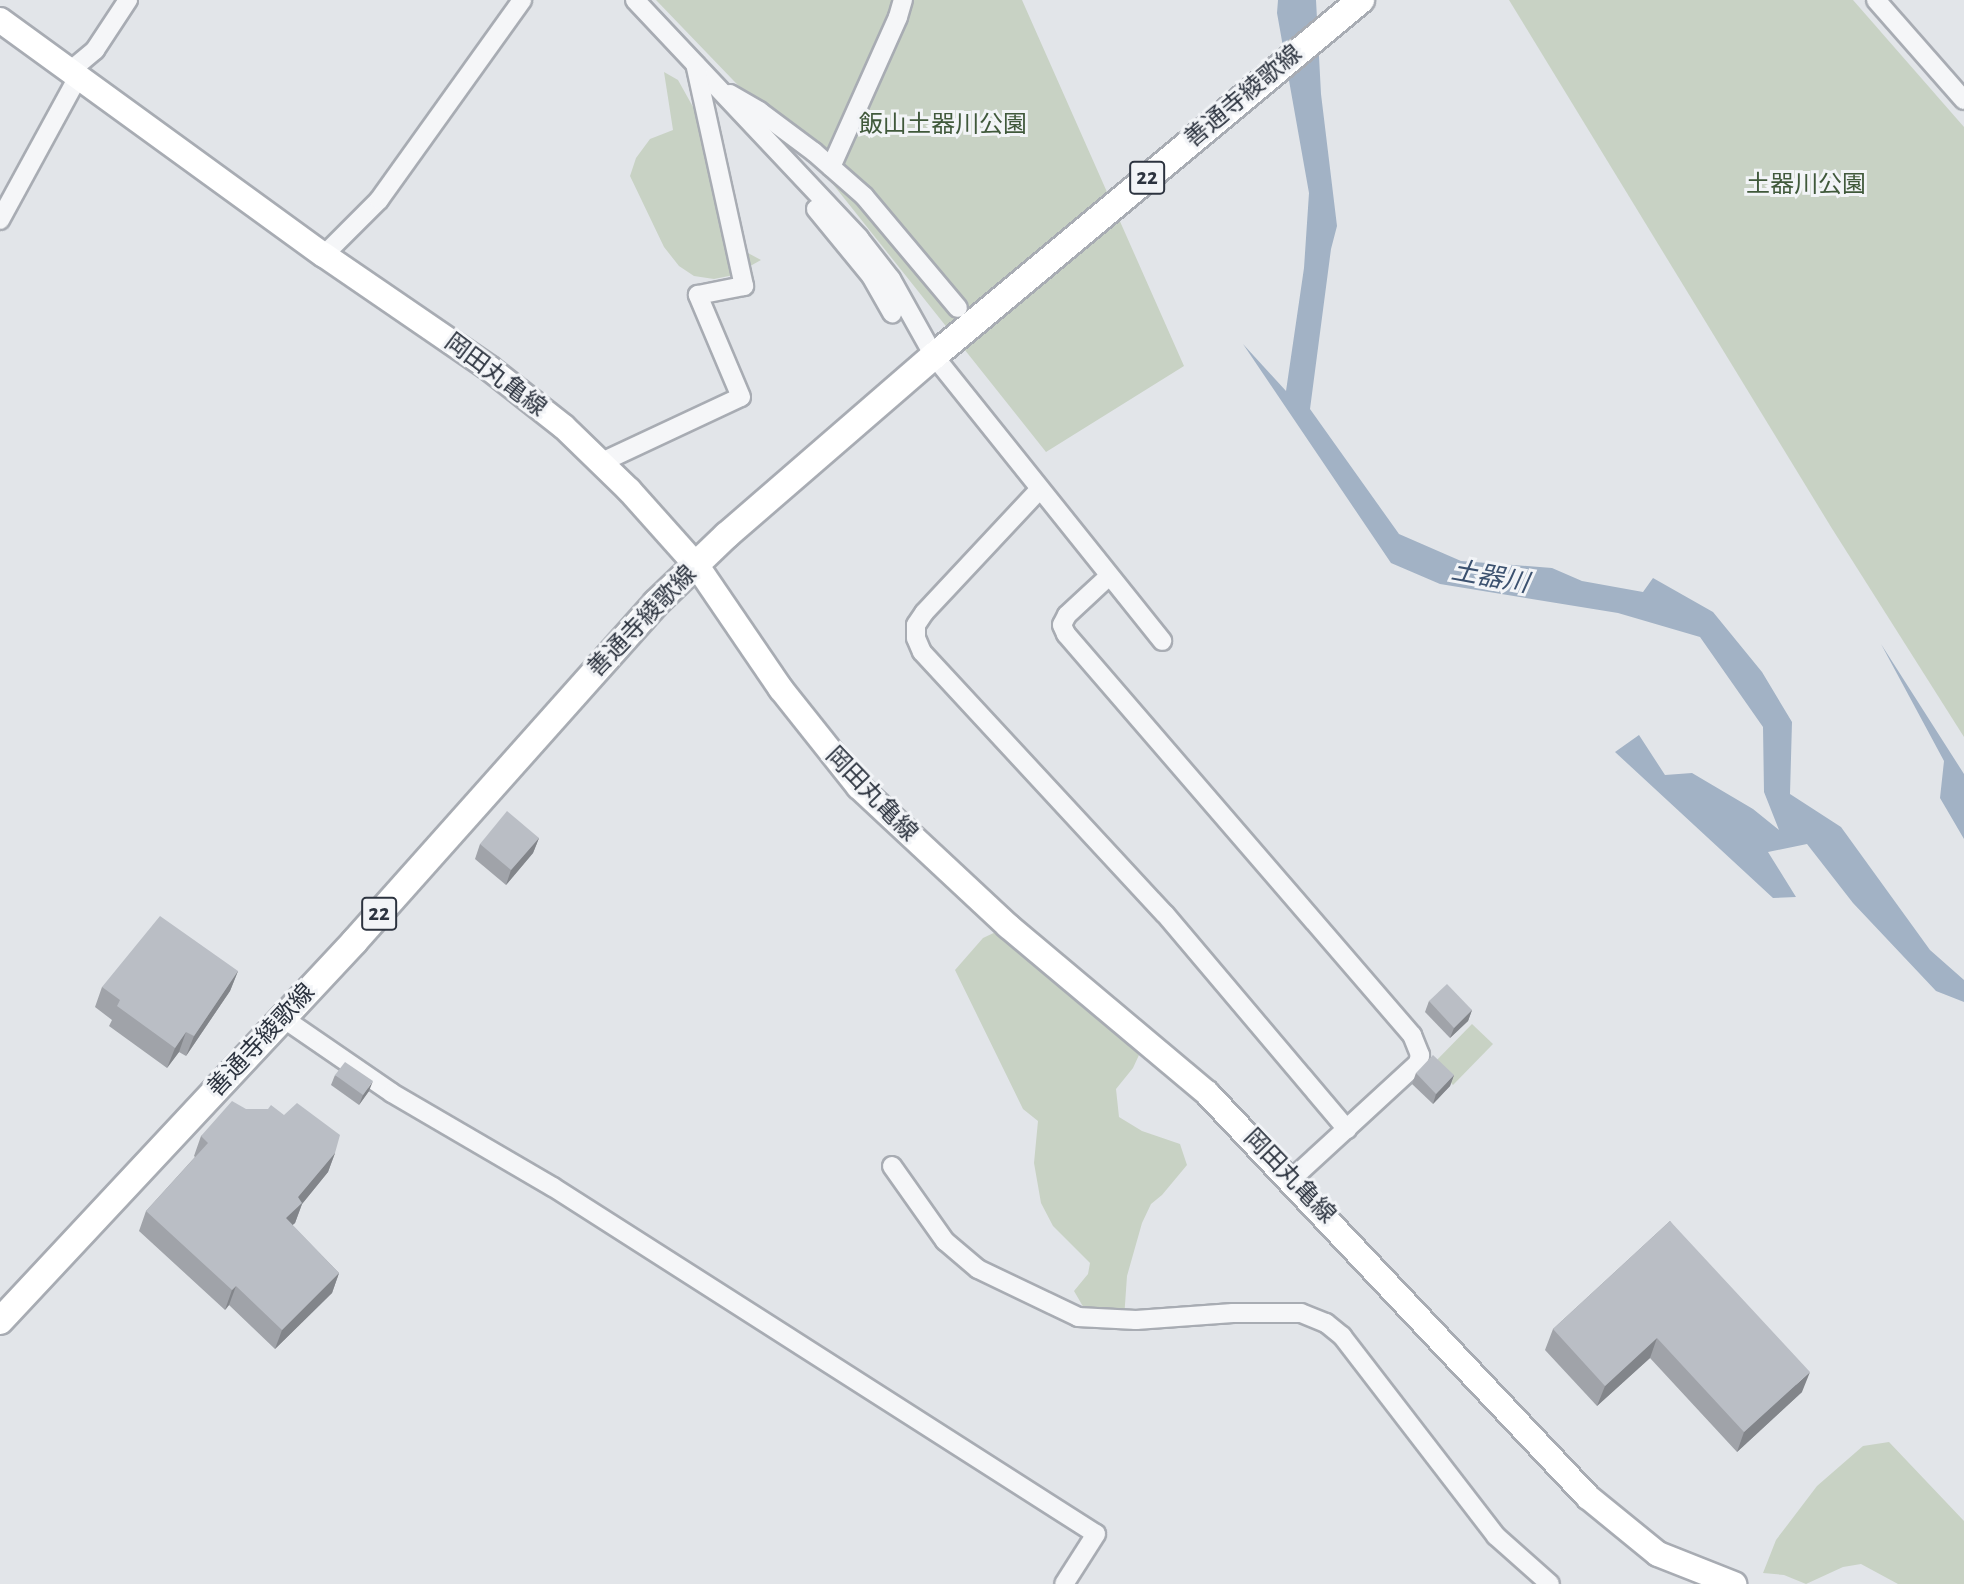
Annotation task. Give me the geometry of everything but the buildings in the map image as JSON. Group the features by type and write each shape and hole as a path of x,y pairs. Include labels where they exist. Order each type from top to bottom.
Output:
{"main road":[{"name":"善通寺綾歌線","path":"0,1321 284,1018 656,603 934,356 1360,0"},
{"name":"岡田丸亀線","path":"0,20 324,255 489,368 564,427 602,462 697,566 729,609 781,689 859,787 1008,926 1207,1093 1292,1179 1588,1497 1658,1555 1734,1584"}],"street":[{"path":"0,220 74,74 95,50 128,0"},
{"path":"324,255 379,200 522,0"},
{"path":"635,0 859,238 891,279 934,356 1108,577 1162,641"},
{"path":"831,167 903,0"},
{"path":"1876,0 1964,100"},
{"path":"602,462 741,397 698,295 744,286 695,64"},
{"path":"715,86 759,111 864,196 958,308"},
{"path":"715,86 726,112 830,225 871,276 892,313"},
{"path":"1040,491 923,613 916,625 916,638 922,652 1165,914 1347,1129"},
{"path":"1108,577 1067,615 1062,625 1066,634 1412,1035 1420,1055 1418,1063 1292,1179"},
{"path":"284,1018 404,1100 565,1195 1096,1534 1064,1584"},
{"path":"892,1166 945,1241 978,1269 1078,1317 1136,1320 1233,1313 1301,1313 1326,1323 1342,1336 1496,1536 1550,1584"}],"green space":[{"name":"飯山土器川公園","path":"656,0 1022,0 1184,366 1046,452 832,183"},
{"name":"土器川公園","path":"1509,0 1853,0 1964,127 1964,737 1831,527"},
{"path":"664,72 678,80 702,123 733,245 761,260 734,275 714,279 694,276 679,266 664,247 630,176 636,158 650,139 673,130"},
{"path":"1000,930 1113,1027 1139,1055 1133,1068 1116,1089 1119,1117 1142,1131 1180,1144 1187,1165 1151,1204 1142,1223 1127,1276 1124,1319 1088,1315 1074,1291 1088,1274 1090,1263 1053,1226 1041,1203 1034,1163 1038,1121 1023,1109 955,970 983,938"},
{"path":"1472,1024 1493,1044 1453,1085 1432,1065"},
{"path":"1889,1442 1964,1521 1964,1584 1898,1584 1861,1564 1843,1567 1806,1584 1784,1575 1763,1573 1776,1540 1817,1486 1863,1446"}],"water":[{"name":"土器川","path":"1278,0 1316,0 1321,94 1337,226 1331,249 1310,409 1399,534 1461,561 1552,568 1582,581 1643,592 1653,578 1713,612 1762,672 1792,722 1790,794 1841,827 1930,950 1964,980 1964,1002 1936,991 1853,903 1807,844 1768,852 1796,897 1773,898 1615,752 1639,735 1665,775 1692,773 1753,809 1779,830 1764,792 1763,727 1700,637 1618,613 1440,584 1391,563 1243,344 1286,391 1304,268 1309,193 1277,13"},
{"path":"1881,644 1964,774 1964,839 1940,798 1944,761"}]}
